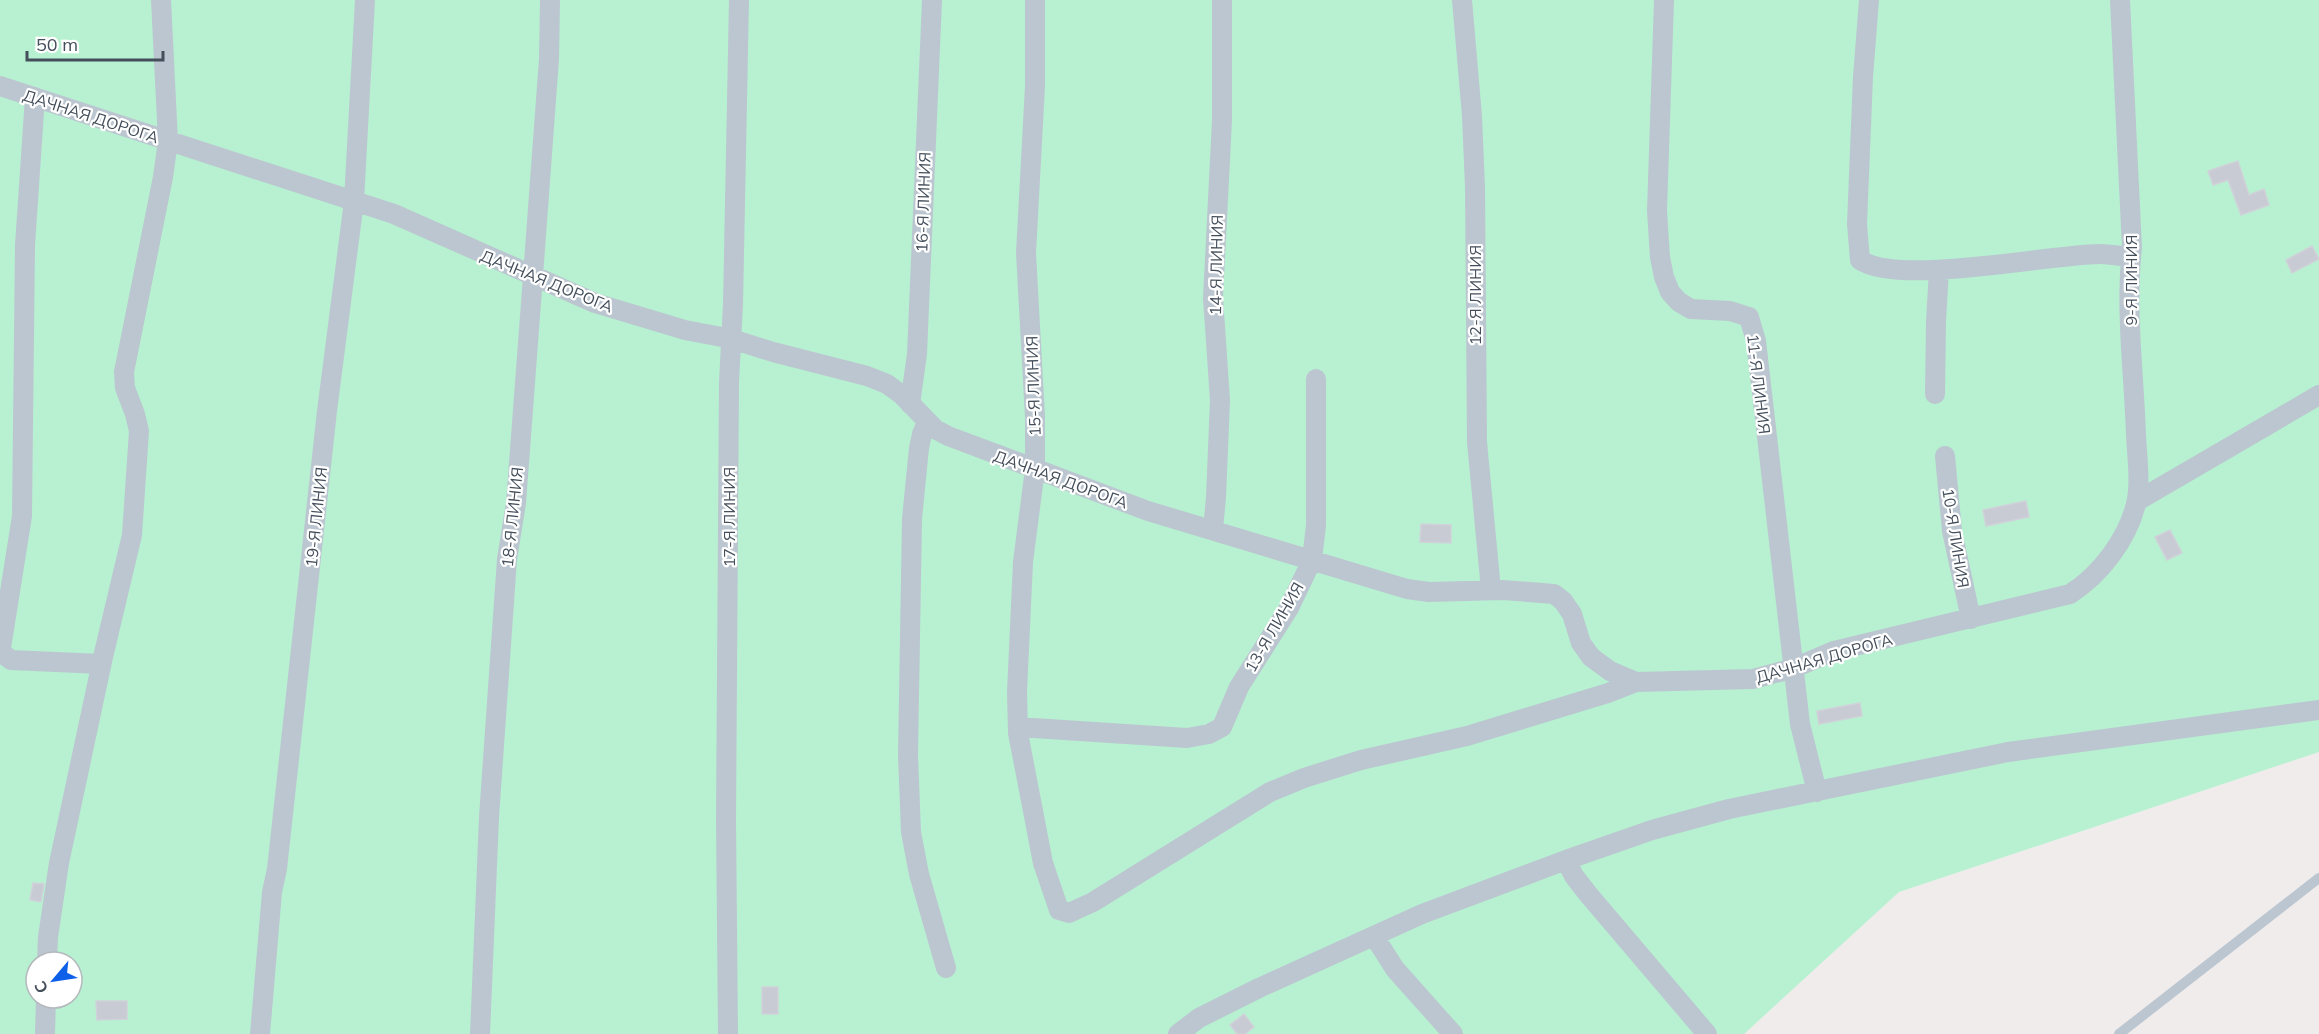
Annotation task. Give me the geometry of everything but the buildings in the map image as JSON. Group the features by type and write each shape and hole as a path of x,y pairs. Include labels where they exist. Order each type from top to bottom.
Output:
{"street":[{"path":"48,950 59,863 101,664 132,535 139,431 125,388 124,372 164,177 168,141 161,0"},
{"name":"19-Я ЛИНИЯ","path":"260,1034 272,892 277,869 327,411 354,201 365,0"},
{"name":"18-Я ЛИНИЯ","path":"480,1034 489,817 507,559 516,503 533,276 549,59 550,0"},
{"name":"17-Я ЛИНИЯ","path":"728,1034 726,819 729,382 732,339 739,0"},
{"name":"16-Я ЛИНИЯ","path":"910,404 917,354 932,0"},
{"name":"15-Я ЛИНИЯ","path":"1035,0 1035,106 1029,168 1026,253 1035,406 1035,469 1023,562 1017,727 1043,863 1059,910 1069,913 1094,902 1270,792 1304,778 1361,760 1478,732 1608,693 1636,682"},
{"name":"14-Я ЛИНИЯ","path":"1213,530 1220,400 1213,298 1222,120 1222,0"},
{"name":"12-Я ЛИНИЯ","path":"1462,0 1472,116 1475,187 1477,442 1491,590"},
{"name":"11-Я ЛИНИЯ","path":"1664,0 1657,211 1660,257 1670,291 1679,302 1691,309 1730,311 1749,317 1755,341 1800,724 1817,792"},
{"path":"1869,0 1863,77 1857,224 1860,260 1880,269 1897,271 1940,270 2101,254 2131,257"},
{"name":"9-Я ЛИНИЯ","path":"2111,554 2131,521 2137,501 2134,365 2128,286 2131,257 2120,0"},
{"name":"ДАЧНАЯ ДОРОГА","path":"0,86 394,214 595,303 685,330 732,339 772,352 867,376 887,384 927,422 948,436 1148,511 1407,589 1429,592 1491,590 1554,594 1563,601 1572,614 1581,643 1591,657 1610,671 1636,682 1753,679 1794,668 1834,651 2070,594 2086,584 2111,554"},
{"path":"35,97 25,244 22,516 1,648 3,654 10,660 101,664"},
{"path":"1935,394 1936,321 1940,270"},
{"name":"13-Я ЛИНИЯ","path":"1017,727 1187,738 1209,734 1222,726 1239,687 1289,608 1312,560 1316,525 1316,379"},
{"path":"2137,501 2319,395"},
{"path":"927,422 919,448 912,519 908,755 910,832 919,874 946,968"},
{"name":"10-Я ЛИНИЯ","path":"1945,456 1952,531 1971,619"},
{"path":"1178,1034 1203,1026 1280,978 1422,914 1652,830 1729,809 2008,752 2319,710"},
{"path":"1566,860 1574,876 1588,894 1707,1034"},
{"path":"1374,936 1395,969 1453,1034"},
{"path":"45,1034 46,1010"}],"lane":[{"path":"2119,1034 2319,878"}],"green space":[{"path":"0,0 2319,0 2319,752 1899,892 1744,1034 0,1034"}]}
